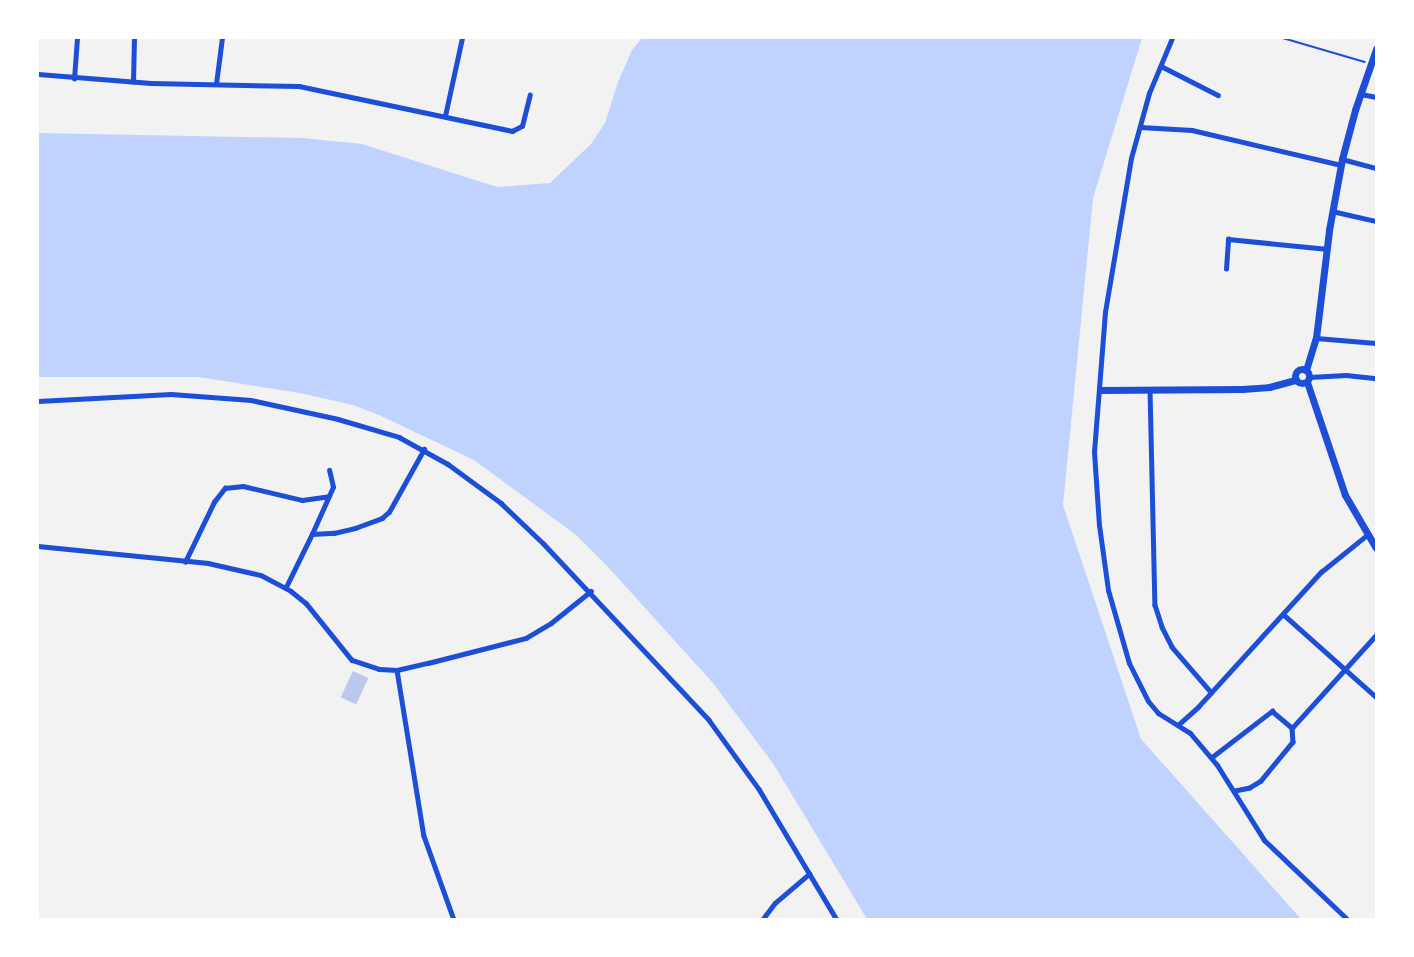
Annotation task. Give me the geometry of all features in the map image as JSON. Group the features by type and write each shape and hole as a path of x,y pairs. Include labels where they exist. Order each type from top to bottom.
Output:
{"main road":[{"path":"1375,544 1367,535 1345,495 1307,376 1316,338 1332,211 1342,162 1361,94 1377,49"},
{"path":"1296,380 1296,372 1307,376"},
{"path":"1100,390 1269,387 1307,376"}],"street":[{"path":"74,79 77,38"},
{"path":"133,82 134,38"},
{"path":"216,84 222,38"},
{"path":"445,116 462,38"},
{"path":"1172,38 1149,93 1131,158 1105,312 1094,452 1099,525 1108,590 1129,663 1138,683 1158,713 1191,733 1212,757 1272,848 1348,920"},
{"path":"1161,66 1218,95"},
{"path":"38,74 74,79 133,82 299,87 445,116 505,131 518,130 524,121 530,95"},
{"path":"1361,94 1377,97"},
{"path":"1140,127 1192,130 1377,168"},
{"path":"1332,211 1377,221"},
{"path":"1226,269 1225,248 1228,238 1328,249"},
{"path":"1316,338 1377,343"},
{"path":"1307,376 1346,375 1377,378"},
{"path":"1150,389 1155,605 1172,647 1211,692"},
{"path":"38,401 171,394 212,395 272,404 338,419 399,437 424,449 501,503 591,591 709,720 759,789 837,920"},
{"path":"312,534 334,533 355,528 386,515 424,449"},
{"path":"286,587 329,496 333,483 329,470"},
{"path":"185,562 214,502 225,488 243,486 302,500 329,496"},
{"path":"1178,724 1211,692 1321,572 1367,535"},
{"path":"38,546 245,570 286,587 318,615 352,660 369,668 397,670 494,648 526,638 551,623 591,591"},
{"path":"1283,614 1377,697"},
{"path":"1292,728 1377,635"},
{"path":"397,670 424,836 454,920"},
{"path":"1212,757 1272,711 1292,728 1293,742 1261,781 1251,788 1235,791"},
{"path":"762,920 775,903 809,874"}],"path":[{"path":"1283,38 1371,64"}],"water":[{"path":"642,38 1142,38 1093,198 1063,505 1141,739 1301,919 867,919 774,765 713,683 575,534 474,460 379,415 353,405 300,393 199,377 38,377 38,133 302,138 362,144 497,187 550,183 591,144 605,123 618,82 632,50"}],"building":[{"path":"353,671 368,678 356,704 341,697"}]}
